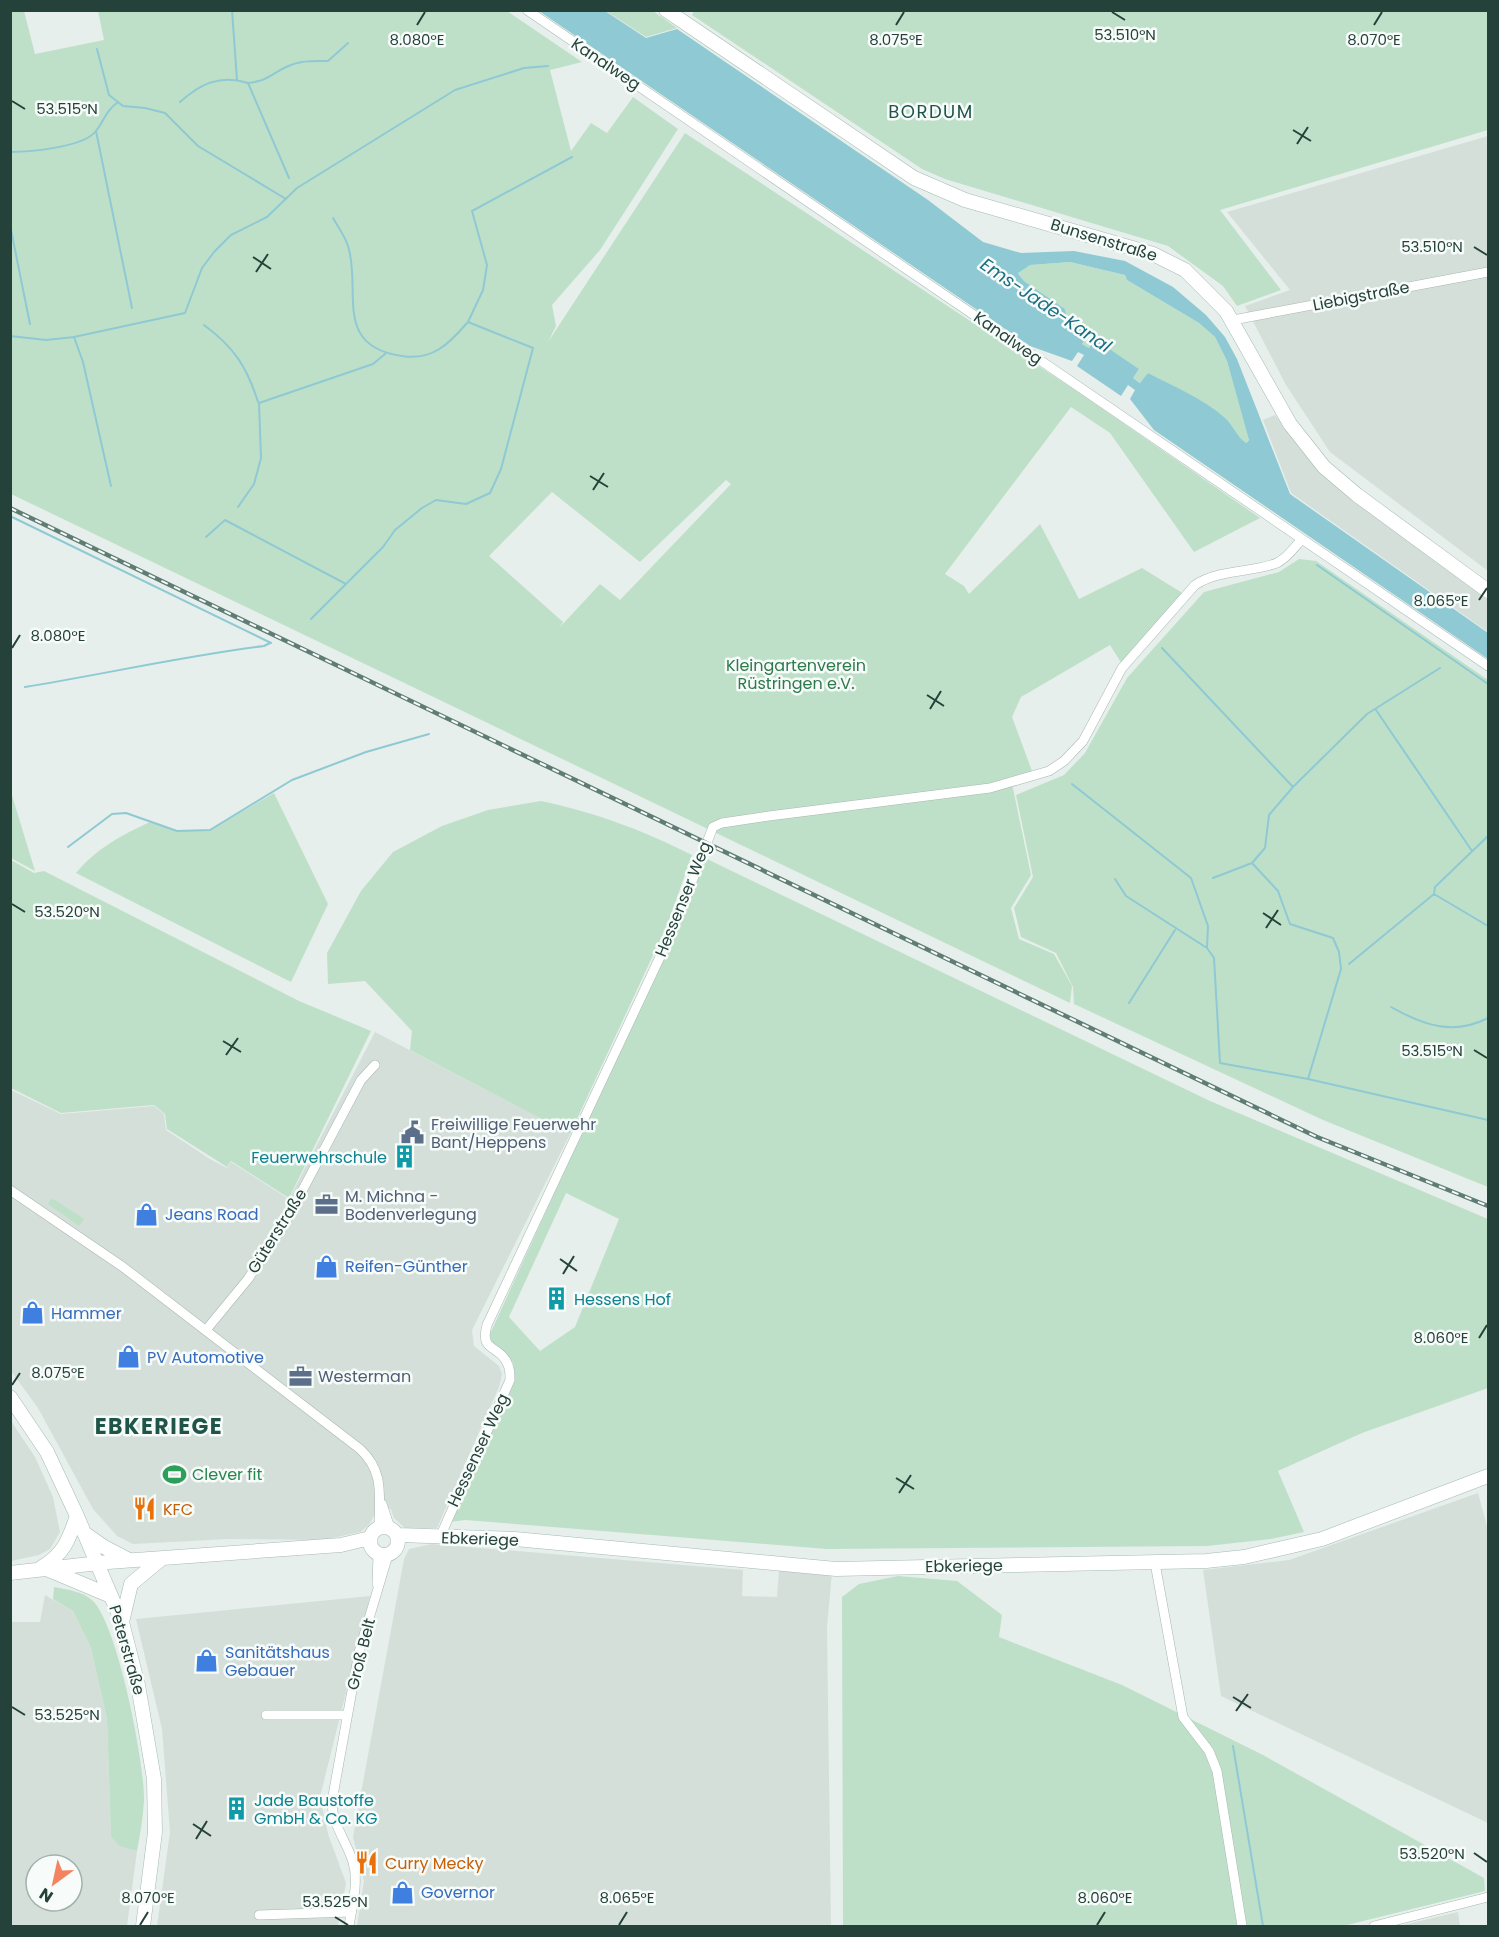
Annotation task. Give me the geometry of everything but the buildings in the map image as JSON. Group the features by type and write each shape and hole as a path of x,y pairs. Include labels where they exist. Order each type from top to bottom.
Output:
{"street":[{"name":"Kanalweg","path":"527,10 1488,666"},
{"name":"Bunsenstraße","path":"666,10 914,178 965,200 1162,258 1197,280 1233,320 1290,424 1324,466 1357,495 1488,591"},
{"name":"Liebigstraße","path":"1233,320 1488,272"},
{"name":"Hessenser Weg","path":"434,1537 442,1529 510,1380 509,1365 501,1354 486,1344 484,1336 487,1324 675,925 713,827 722,823 794,812 990,788 1048,771 1064,761 1083,741 1122,668 1195,585 1209,577 1277,562 1289,555 1301,540"},
{"name":"Güterstraße","path":"206,1330 248,1279 284,1225 361,1080 375,1065"},
{"path":"10,1190 79,1235 206,1330 367,1456 379,1478 384,1542"},
{"name":"Peterstraße","path":"10,1397 46,1452 77,1516 122,1622 142,1704 154,1779 155,1832 143,1926"},
{"name":"Ebkeriege","path":"10,1573 434,1537 514,1539 836,1569 1221,1560 1288,1548 1322,1539 1488,1476"},
{"path":"41,1570 63,1550 77,1516"},
{"path":"84,1532 104,1548 131,1561"},
{"name":"Groß Belt","path":"349,1926 355,1885 353,1862 333,1821 332,1810 359,1652 377,1592 384,1542"},
{"path":"122,1622 127,1590 160,1560"},
{"path":"1155,1563 1183,1717 1209,1750 1217,1771 1242,1926"},
{"path":"41,1570 111,1596"},
{"path":"266,1715 347,1715"},
{"path":"1374,1926 1488,1897"},
{"path":"259,1915 351,1912"}],"shaded area":[{"path":"1488,136 1488,571 1330,452 1286,385 1245,306 1290,290 1227,212"},
{"path":"1275,415 1314,465 1488,596 1488,632 1291,493 1263,420"},
{"path":"375,1032 570,1134 472,1330 474,1346 499,1366 502,1374 499,1387 437,1528 406,1529 394,1518 391,1509 378,1508 369,1525 360,1532 323,1540 228,1539 133,1544 117,1536 93,1509 38,1408 11,1371 11,1090 61,1114 154,1106 164,1114 166,1130 227,1168 231,1162 289,1199"},
{"path":"11,1421 35,1457 53,1497 60,1532 50,1549 39,1555 11,1561"},
{"path":"1478,1493 1488,1530 1488,1823 1221,1696 1203,1570 1289,1560"},
{"path":"432,1544 743,1570 742,1596 777,1597 779,1570 832,1572 827,1627 831,1926 357,1926 364,1881 353,1837 404,1559 409,1549"},
{"path":"45,1595 73,1611 91,1648 107,1719 111,1837 120,1845 137,1851 127,1926 11,1926 10,1622 40,1622"},
{"path":"370,1596 320,1797 328,1834 346,1883 338,1926 157,1926 170,1832 162,1729 136,1619"},
{"path":"1458,1912 1460,1926 1399,1926"}],"green space":[{"name":"Kleingartenverein Rüstringen e.V.","path":"10,11 24,11 35,54 104,40 98,11 507,11 582,62 550,70 571,151 591,123 607,133 633,97 678,129 600,250 552,305 556,326 548,342 685,133 1081,394 1260,518 1194,552 1110,433 1071,407 945,574 964,586 969,594 1040,524 1079,599 1142,568 1184,594 1122,664 1110,645 1021,697 1012,717 1032,771 1011,779 1031,875 1011,908 1019,939 1054,954 1072,986 1070,1003 11,494","holes":["726,480 731,484 620,600 600,584 560,627 563,622 489,556 552,492 640,562"]},
{"path":"606,11 653,11 677,28 646,37"},
{"path":"694,11 1488,11 1488,130 1220,210 1281,290 1237,306 1223,286 1168,246 945,179 922,169 692,15"},
{"path":"1070,262 1125,275 1127,280 1199,323 1215,337 1227,361 1249,439 1246,443 1240,439 1226,419 1148,373 1141,383 1133,378 1139,369 1095,339 1089,348 1082,344 1087,335 1067,319 1065,309 1024,281 1018,272 1030,265"},
{"path":"1299,559 1316,561 1488,680 1488,1187 1323,1120 1074,1004 1073,987 1056,953 1021,937 1014,908 1033,877 1016,795 1064,775 1085,753 1127,678 1204,592 1279,572"},
{"path":"11,792 35,871 11,858"},
{"path":"274,793 328,904 291,982 76,873 92,856 110,843 150,822 177,831 210,830"},
{"path":"541,801 619,823 692,855 668,923 570,1134 410,1050 412,1031 365,981 328,984 327,953 361,891 393,852 442,826 488,810"},
{"path":"707,859 1210,1101 1488,1219 1488,1388 1362,1433 1278,1471 1304,1532 1271,1539 1207,1546 827,1549 465,1520 450,1522 515,1379 513,1362 491,1342 490,1334","holes":["566,1193 619,1219 575,1327 540,1351 509,1317"]},
{"path":"11,860 34,873 44,871 299,1001 371,1031 289,1198 231,1161 227,1167 167,1129 165,1114 154,1105 61,1113 11,1088"},
{"path":"52,1198 84,1219 79,1226 48,1204"},
{"path":"898,1576 957,1581 1002,1615 999,1637 1122,1685 1263,1755 1484,1878 1485,1891 1343,1926 843,1926 842,1597 859,1584"},
{"path":"54,1587 80,1593 93,1601 112,1638 135,1728 143,1783 144,1807 137,1851 120,1846 111,1837 107,1719 91,1648 73,1611 53,1599"}],"water":[{"name":"Ems-Jade-Kanal","path":"539,11 605,11 646,38 677,29 928,200 983,242 1021,253 1074,251 1125,261 1173,287 1206,315 1225,337 1237,359 1290,494 1488,633 1488,659 1154,430 1130,399 1135,390 1128,385 1121,396 1077,366 1084,355 1078,352 1072,361 1030,346","holes":["1070,262 1125,275 1127,280 1199,323 1215,337 1227,361 1249,440 1246,443 1225,418 1197,398 1148,373 1140,383 1133,378 1139,369 1095,339 1089,348 1082,344 1088,335 1067,319 1065,309 1024,281 1018,273 1030,265"]}],"waterway":[{"path":"232,10 237,80"},
{"path":"248,83 264,79 296,63 328,61 348,43"},
{"path":"97,49 109,95 123,106 165,113 198,146 286,199"},
{"path":"10,336 46,340 74,337 185,313 202,268 214,252 231,235 267,217 297,188 455,90 524,68 548,66"},
{"path":"180,102 195,90 211,82 238,80 248,83 289,178"},
{"path":"10,152 43,150 68,145 89,137 117,103"},
{"path":"96,131 132,308"},
{"path":"311,619 383,547 395,530 422,508 436,500 466,504 490,493 501,469 533,348 468,322 483,290 487,265 472,211 572,157"},
{"path":"333,218 348,246 354,314 358,328 366,341 380,350 402,356 422,356 446,344 467,323"},
{"path":"10,225 30,324"},
{"path":"204,325 224,341 238,359 249,378 258,402"},
{"path":"74,337 83,362 111,486"},
{"path":"238,507 254,484 261,458 259,403 373,364 385,354"},
{"path":"10,516 271,643"},
{"path":"206,537 225,520 346,584"},
{"path":"1317,565 1488,684"},
{"path":"25,687 264,646 270,643"},
{"path":"1162,648 1293,787"},
{"path":"1213,878 1252,863 1265,848 1269,815 1293,787 1367,714 1440,668"},
{"path":"1376,710 1472,851"},
{"path":"68,847 112,814 126,813 177,831 210,830 292,780 366,752 429,734"},
{"path":"1072,784 1191,878 1208,926 1207,948"},
{"path":"1349,964 1434,894 1435,887 1488,836"},
{"path":"1252,863 1278,891 1290,924 1333,938 1339,952 1341,969 1308,1079"},
{"path":"1115,879 1126,896 1207,948 1214,958 1220,1063 1308,1079 1488,1120"},
{"path":"1434,894 1488,926"},
{"path":"1129,1003 1175,930"},
{"path":"1391,1007 1415,1019 1438,1026 1463,1026 1488,1018"},
{"path":"1233,1746 1263,1926"}],"railway":[{"path":"10,508 1317,1137 1488,1206"}],"place":[{"name":"Freiwillige Feuerwehr Bant/Heppens","path":"413,1133"},
{"name":"Feuerwehrschule","path":"405,1157"},
{"name":"M. Michna - Bodenverlegung","path":"327,1205"},
{"name":"Jeans Road","path":"147,1214"},
{"name":"Reifen-Günther","path":"327,1266"},
{"name":"Hessens Hof","path":"556,1299"},
{"name":"Hammer","path":"33,1313"},
{"name":"PV Automotive","path":"129,1357"},
{"name":"Westerman","path":"300,1376"},
{"name":"Clever fit","path":"174,1474"},
{"name":"KFC","path":"145,1509"},
{"name":"Sanitätshaus Gebauer","path":"207,1661"},
{"name":"Jade Baustoffe GmbH & Co. KG","path":"236,1809"},
{"name":"Curry Mecky","path":"367,1863"},
{"name":"Governor","path":"403,1892"}],"district":[{"name":"BORDUM","path":"931,111"},
{"name":"EBKERIEGE","path":"159,1426"}]}
